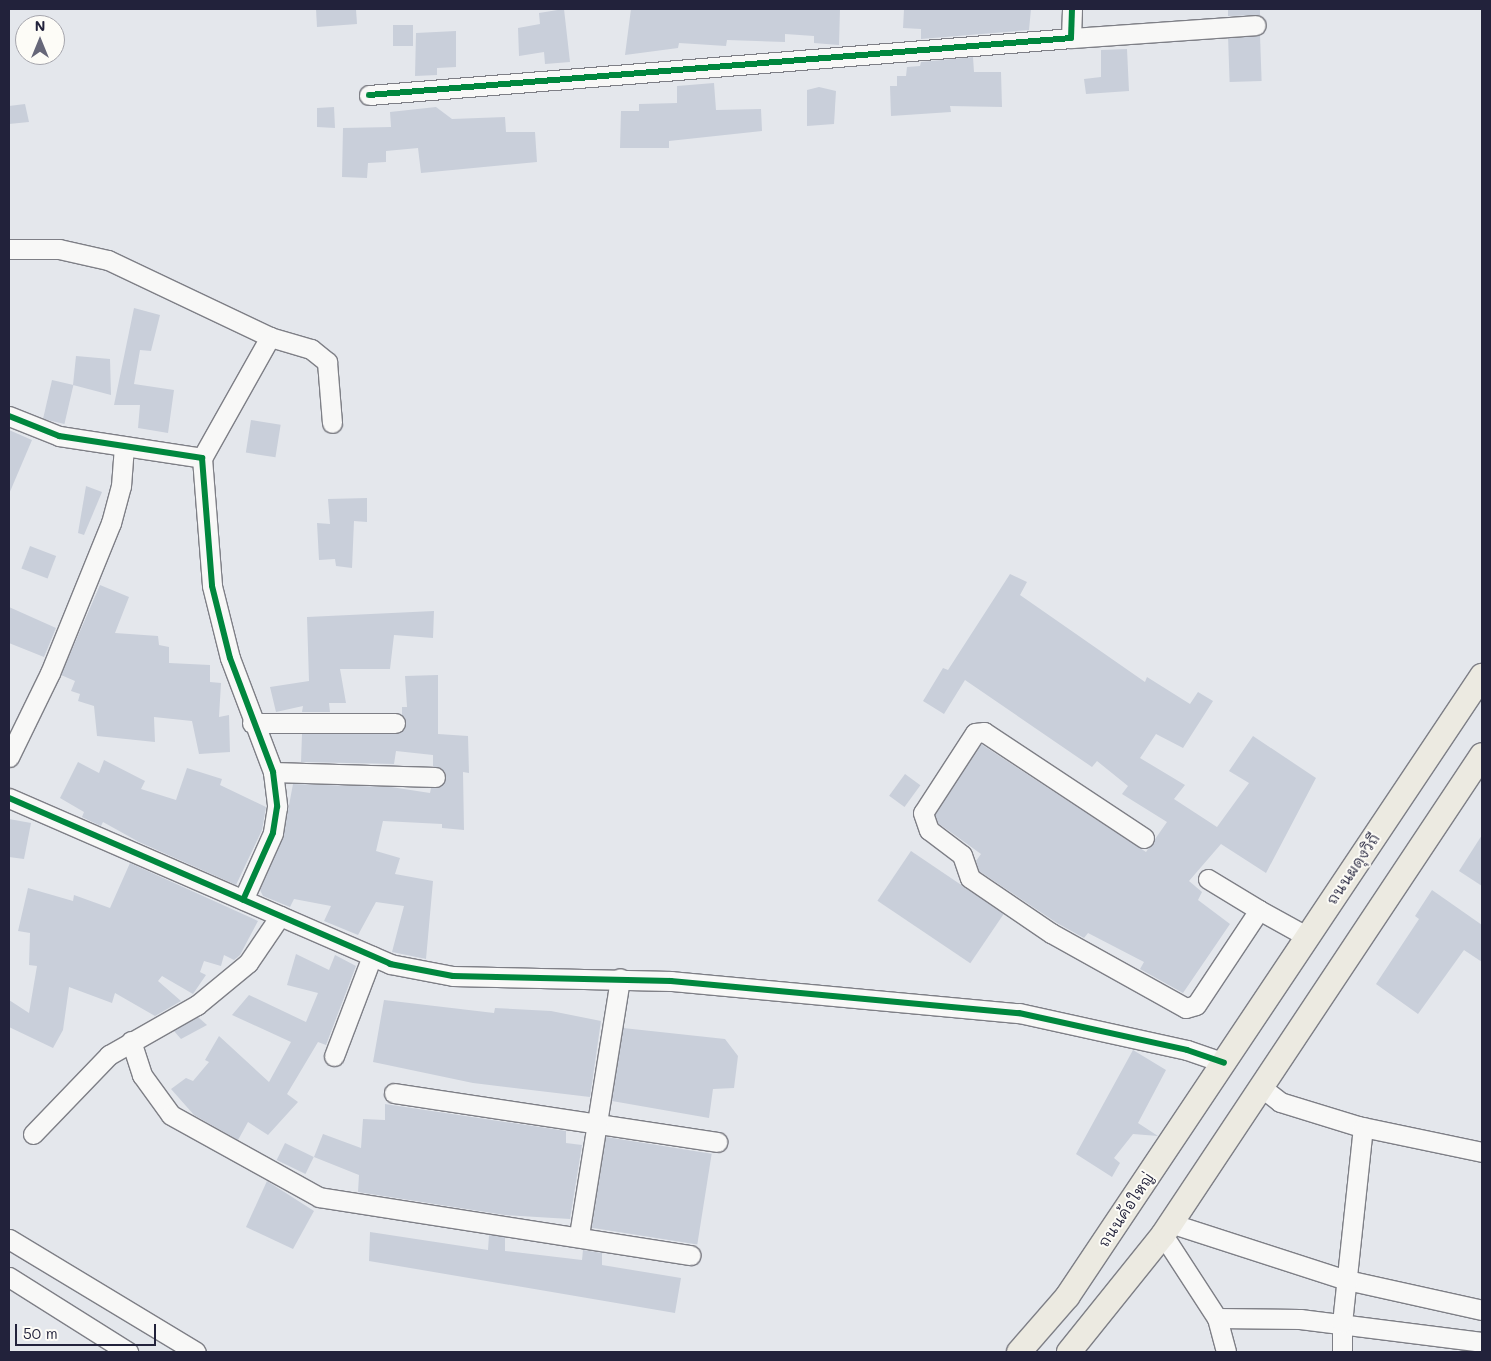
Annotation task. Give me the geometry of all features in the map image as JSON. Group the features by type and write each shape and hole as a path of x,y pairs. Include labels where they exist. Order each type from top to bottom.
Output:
{"main road":[{"name":"ถนนผดุงวิถี","path":"1224,1063 1482,676"},
{"path":"1069,1352 1167,1229 1482,755"},
{"name":"ถนนค้อใหญ่","path":"1020,1352 1067,1297 1224,1063"}],"street":[{"path":"1072,9 1072,38"},
{"path":"369,95 1072,38 1256,25"},
{"path":"9,249 59,249 108,260 270,337 311,348 327,362 332,423"},
{"path":"242,900 273,832 277,807 273,772 252,723 230,658 212,586 202,458 270,337"},
{"path":"9,416 59,436 202,458"},
{"path":"9,757 50,673 111,523 121,486 124,446"},
{"path":"252,723 395,723"},
{"path":"1144,838 984,732 975,733 923,813 929,830 962,855 970,878 1051,933 1186,1008 1196,1005 1259,910"},
{"path":"273,772 435,777"},
{"path":"9,798 390,964 453,976 620,978 1018,1013 1187,1050 1224,1063"},
{"path":"1208,879 1308,937"},
{"path":"33,1134 109,1055 197,1005 248,963 280,916"},
{"path":"334,1056 372,956"},
{"path":"579,1235 620,978"},
{"path":"131,1041 142,1075 171,1115 232,1152 319,1197 579,1235 690,1256"},
{"path":"1261,1087 1280,1102 1364,1127 1482,1152"},
{"path":"394,1093 717,1142"},
{"path":"1342,1352 1342,1323 1364,1127"},
{"path":"1167,1229 1347,1280 1482,1310"},
{"path":"1167,1229 1217,1318 1226,1352"},
{"path":"9,1239 196,1352"},
{"path":"9,1277 128,1352"},
{"path":"1217,1318 1342,1323 1482,1342"}],"building":[{"path":"316,9 356,9 357,24 317,27"},
{"path":"564,9 570,62 545,64 544,52 519,56 518,28 540,24 539,13"},
{"path":"631,9 840,9 839,45 814,43 814,36 785,34 785,42 727,40 726,46 679,43 678,48 625,55"},
{"path":"904,9 1031,9 1029,30 921,39 921,29 903,28"},
{"path":"1228,9 1260,9 1260,15 1228,16"},
{"path":"393,25 413,25 413,46 393,46"},
{"path":"456,31 456,67 437,68 437,75 415,76 416,33"},
{"path":"1260,35 1262,81 1230,82 1228,36"},
{"path":"1127,49 1129,91 1086,94 1084,79 1101,77 1101,50"},
{"path":"973,57 974,72 1001,72 1002,107 950,106 951,112 891,116 890,86 897,86 897,76 906,76 907,67 920,66 921,62"},
{"path":"714,83 716,110 761,109 762,131 669,141 669,148 620,148 621,111 639,111 639,104 677,103 677,86"},
{"path":"819,87 836,91 834,124 807,126 807,90"},
{"path":"25,104 29,122 9,124 9,106"},
{"path":"334,107 335,128 317,127 317,108"},
{"path":"436,107 452,119 505,117 506,132 535,132 537,162 421,173 418,148 386,151 386,162 368,163 367,178 342,177 343,128 391,127 390,112"},
{"path":"134,308 160,315 151,351 140,350 134,384 174,390 168,433 138,428 140,405 114,405"},
{"path":"76,356 110,359 111,395 73,385"},
{"path":"52,380 73,385 64,424 43,419"},
{"path":"251,420 281,425 275,457 246,453"},
{"path":"9,430 32,440 9,494"},
{"path":"86,486 102,492 84,535 78,533"},
{"path":"367,498 367,522 354,521 352,568 336,566 335,559 319,560 317,523 330,524 328,499"},
{"path":"30,546 56,556 48,578 21,568"},
{"path":"1010,574 1027,582 1020,595 1145,682 1147,677 1190,704 1198,692 1213,701 1183,748 1156,734 1140,758 1185,785 1174,799 1217,827 1249,783 1229,771 1253,736 1316,778 1266,873 1221,844 1189,881 1202,892 1198,900 1230,924 1183,993 1140,969 1144,962 1088,933 1084,938 1057,923 979,871 976,861 981,854 938,823 935,814 981,744 1146,852 1167,822 1122,794 1128,786 1097,761 1092,767 965,680 944,714 923,701 943,668 948,670"},
{"path":"100,585 129,597 115,633 158,636 159,645 169,647 169,663 210,665 210,682 221,683 219,717 229,715 230,752 199,754 192,721 154,717 155,742 97,736 94,706 78,701 80,694 71,691 75,681 61,675"},
{"path":"9,607 56,628 44,657 9,643"},
{"path":"434,611 433,638 394,635 390,669 340,669 346,703 329,703 330,712 302,712 303,706 276,712 270,687 309,681 307,617"},
{"path":"438,675 438,734 468,736 469,773 463,772 464,830 442,828 442,824 383,821 376,851 400,858 395,874 433,881 426,959 392,952 404,906 376,902 358,935 324,921 331,906 294,899 290,907 263,896 260,890 283,837 293,784 391,787 430,793 431,788 444,783 445,772 433,766 433,755 396,751 394,764 301,762 302,734 401,732 406,723 402,715 402,707 407,707 405,676"},
{"path":"104,760 145,781 141,789 176,800 187,768 222,779 220,785 266,807 262,830 236,885 139,842 103,822 101,826 88,820 82,817 84,812 60,798 78,762 99,773"},
{"path":"905,774 920,785 905,807 889,796"},
{"path":"9,819 31,823 24,859 9,857"},
{"path":"1482,835 1482,886 1459,871"},
{"path":"911,851 1004,914 970,963 877,901"},
{"path":"130,863 258,921 240,955 234,960 224,955 221,966 204,961 200,972 206,975 193,994 162,976 158,981 181,1001 155,1016 115,993 112,1003 69,987 63,1030 53,1048 9,1027 9,1000 29,1013 37,966 29,965 30,933 18,931 28,888 73,901 74,895 110,908"},
{"path":"1432,890 1482,925 1482,962 1464,950 1418,1014 1376,984 1419,919 1415,916"},
{"path":"296,954 329,970 335,955 356,966 326,1045 318,1042 287,1094 298,1102 268,1135 248,1122 238,1140 194,1115 171,1089 186,1078 193,1081 209,1062 205,1060 219,1036 269,1082 291,1042 232,1015 249,995 306,1022 318,993 287,985"},
{"path":"384,1000 494,1013 495,1008 551,1011 601,1021 590,1097 473,1083 373,1062"},
{"path":"198,1017 207,1025 181,1039 174,1031"},
{"path":"623,1028 725,1039 738,1056 734,1088 713,1089 709,1118 612,1101"},
{"path":"1133,1050 1166,1070 1138,1123 1158,1136 1133,1134 1114,1158 1120,1163 1112,1177 1076,1154"},
{"path":"385,1104 566,1131 566,1143 582,1145 570,1219 505,1215 358,1192 359,1175 314,1157 323,1134 361,1148 363,1119 385,1120"},
{"path":"606,1137 712,1154 697,1245 592,1228"},
{"path":"285,1143 314,1157 305,1174 277,1160"},
{"path":"267,1181 314,1211 293,1249 246,1227"},
{"path":"370,1232 488,1250 489,1235 505,1237 505,1251 582,1260 583,1250 602,1253 602,1265 681,1278 675,1313 369,1261"}],"cycle path":[{"path":"369,95 1071,38 1072,9"},
{"path":"9,416 59,436 202,458 212,586 230,658 273,772 277,807 273,833 243,900"},
{"path":"9,798 390,964 453,976 671,981 1019,1013 1187,1050 1224,1063"}]}
